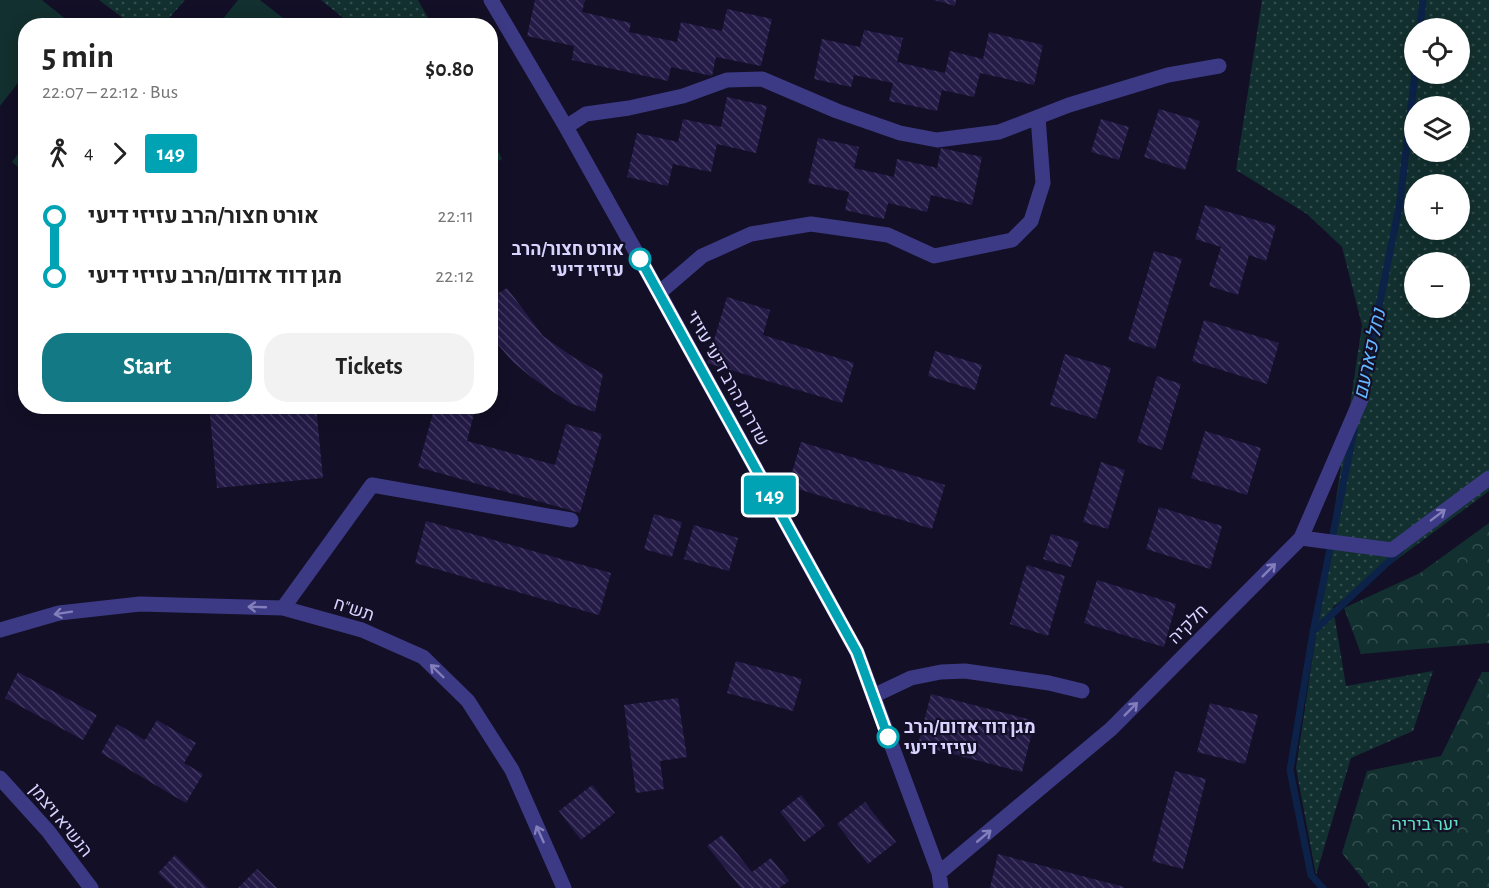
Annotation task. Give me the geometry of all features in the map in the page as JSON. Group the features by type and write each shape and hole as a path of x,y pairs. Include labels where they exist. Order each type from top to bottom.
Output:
{"street":[{"name":"שדרות הרב דיעי עזיזי","path":"491,0 566,127 857,652 940,881"},
{"path":"566,127 586,114 629,108 683,96 727,80 762,79 837,111 900,133 937,140 999,132 1069,105 1168,75 1219,66"},
{"path":"659,293 702,256 751,234 811,224 888,235 934,256 1012,240 1030,221 1043,183 1038,117"},
{"path":"1362,397 1301,538 1392,550 1489,478"},
{"path":"283,608 372,485 571,520"},
{"name":"חלקיה","path":"940,881 1111,729 1301,538"},
{"name":"תש\"ח","path":"0,630 58,613 140,604 283,608 362,630 423,657 468,701 512,770 564,888"},
{"path":"873,696 911,678 940,672 965,671 1049,683 1082,691"},
{"name":"הנשיא ויצמן","path":"0,778 48,831 91,888"}],"green space":[{"path":"0,0 42,0 64,18 18,18 18,83 0,106"},
{"path":"99,0 185,0 169,18 123,18"},
{"path":"238,0 260,0 283,18 224,18"},
{"path":"321,0 418,0 428,18 343,18"},
{"path":"1262,0 1489,0 1489,491 1333,607 1346,686 1433,671 1413,731 1351,758 1316,875 1296,768 1362,325 1342,247 1307,214 1236,170"},
{"path":"18,154 18,167 12,162"},
{"path":"1489,523 1489,643 1361,654 1344,608 1420,573"},
{"name":"יער ביריה","path":"1482,672 1489,672 1489,888 1370,888 1342,853 1367,771 1441,756"}],"building":[{"path":"535,0 585,0 582,12 631,23 629,32 677,42 681,22 722,31 727,9 772,19 761,66 716,57 712,76 671,67 668,81 572,60 574,46 527,36"},
{"path":"934,0 956,0 955,6"},
{"path":"864,30 903,38 897,62 945,73 950,51 983,59 989,32 1043,45 1034,85 980,73 974,97 942,90 937,111 889,101 893,83 854,75 851,87 814,79 822,39 860,47"},
{"path":"727,97 767,106 756,153 717,144 711,172 673,164 668,186 627,177 637,133 678,142 683,119 721,127"},
{"path":"1159,109 1200,121 1185,170 1144,157"},
{"path":"1101,119 1129,127 1119,160 1091,152"},
{"path":"818,138 859,147 854,168 894,177 897,159 937,168 941,148 982,157 972,205 931,195 927,212 888,203 884,219 845,210 849,192 808,183"},
{"path":"1205,205 1276,226 1266,261 1249,255 1238,295 1209,286 1221,247 1195,239"},
{"path":"1154,251 1182,259 1155,349 1128,340"},
{"path":"507,288 543,336 603,374 595,412 570,403 531,377 512,361 498,345 498,293"},
{"path":"727,297 770,310 763,335 854,363 842,403 707,363"},
{"path":"1204,320 1279,343 1267,384 1192,361"},
{"path":"935,351 982,365 975,390 928,376"},
{"path":"1065,354 1111,368 1096,419 1050,405"},
{"path":"1157,376 1181,384 1162,450 1137,442"},
{"path":"210,414 317,414 323,478 217,488"},
{"path":"433,414 474,414 467,441 555,465 566,424 602,434 580,513 418,467"},
{"path":"1205,431 1261,448 1247,495 1191,478"},
{"path":"801,442 945,485 932,529 788,486"},
{"path":"1101,462 1125,470 1108,529 1083,522"},
{"path":"1159,507 1222,526 1210,569 1146,549"},
{"path":"654,514 682,522 672,557 644,549"},
{"path":"426,521 611,573 599,615 415,563"},
{"path":"694,525 738,538 729,571 684,559"},
{"path":"1051,534 1079,542 1071,567 1043,559"},
{"path":"1027,565 1065,576 1048,636 1010,624"},
{"path":"1097,580 1176,604 1164,647 1084,623"},
{"path":"736,661 802,679 793,711 727,693"},
{"path":"18,672 97,715 83,740 5,698"},
{"path":"931,694 1035,721 1022,772 918,745"},
{"path":"678,698 687,757 660,761 664,789 636,793 624,705"},
{"path":"1210,703 1258,715 1245,764 1197,752"},
{"path":"157,720 196,743 184,763 203,774 186,803 101,753 117,724 145,740"},
{"path":"1175,771 1206,779 1183,869 1152,861"},
{"path":"592,785 615,813 581,840 559,811"},
{"path":"801,795 825,826 804,842 780,812"},
{"path":"865,802 896,842 868,864 837,824"},
{"path":"722,835 752,872 771,858 789,881 779,888 741,888 707,846"},
{"path":"998,854 1124,887 1124,888 990,888"},
{"path":"175,855 208,888 174,888 158,873"},
{"path":"257,869 277,888 238,888"}],"waterway":[{"name":"נחל פארעם","path":"1421,18 1423,0"},
{"name":"נחל פארעם","path":"1361,396 1400,202 1414,84"},
{"path":"1323,888 1311,875 1290,770 1313,632 1354,431"},
{"path":"1313,632 1401,550"}],"bus line":[{"name":"149","path":"640,259 857,652 888,737"}],"place":[{"name":"אורט חצור/הרב עזיזי דיעי","path":"640,259"},
{"name":"מגן דוד אדום/הרב עזיזי דיעי","path":"888,737"}]}
